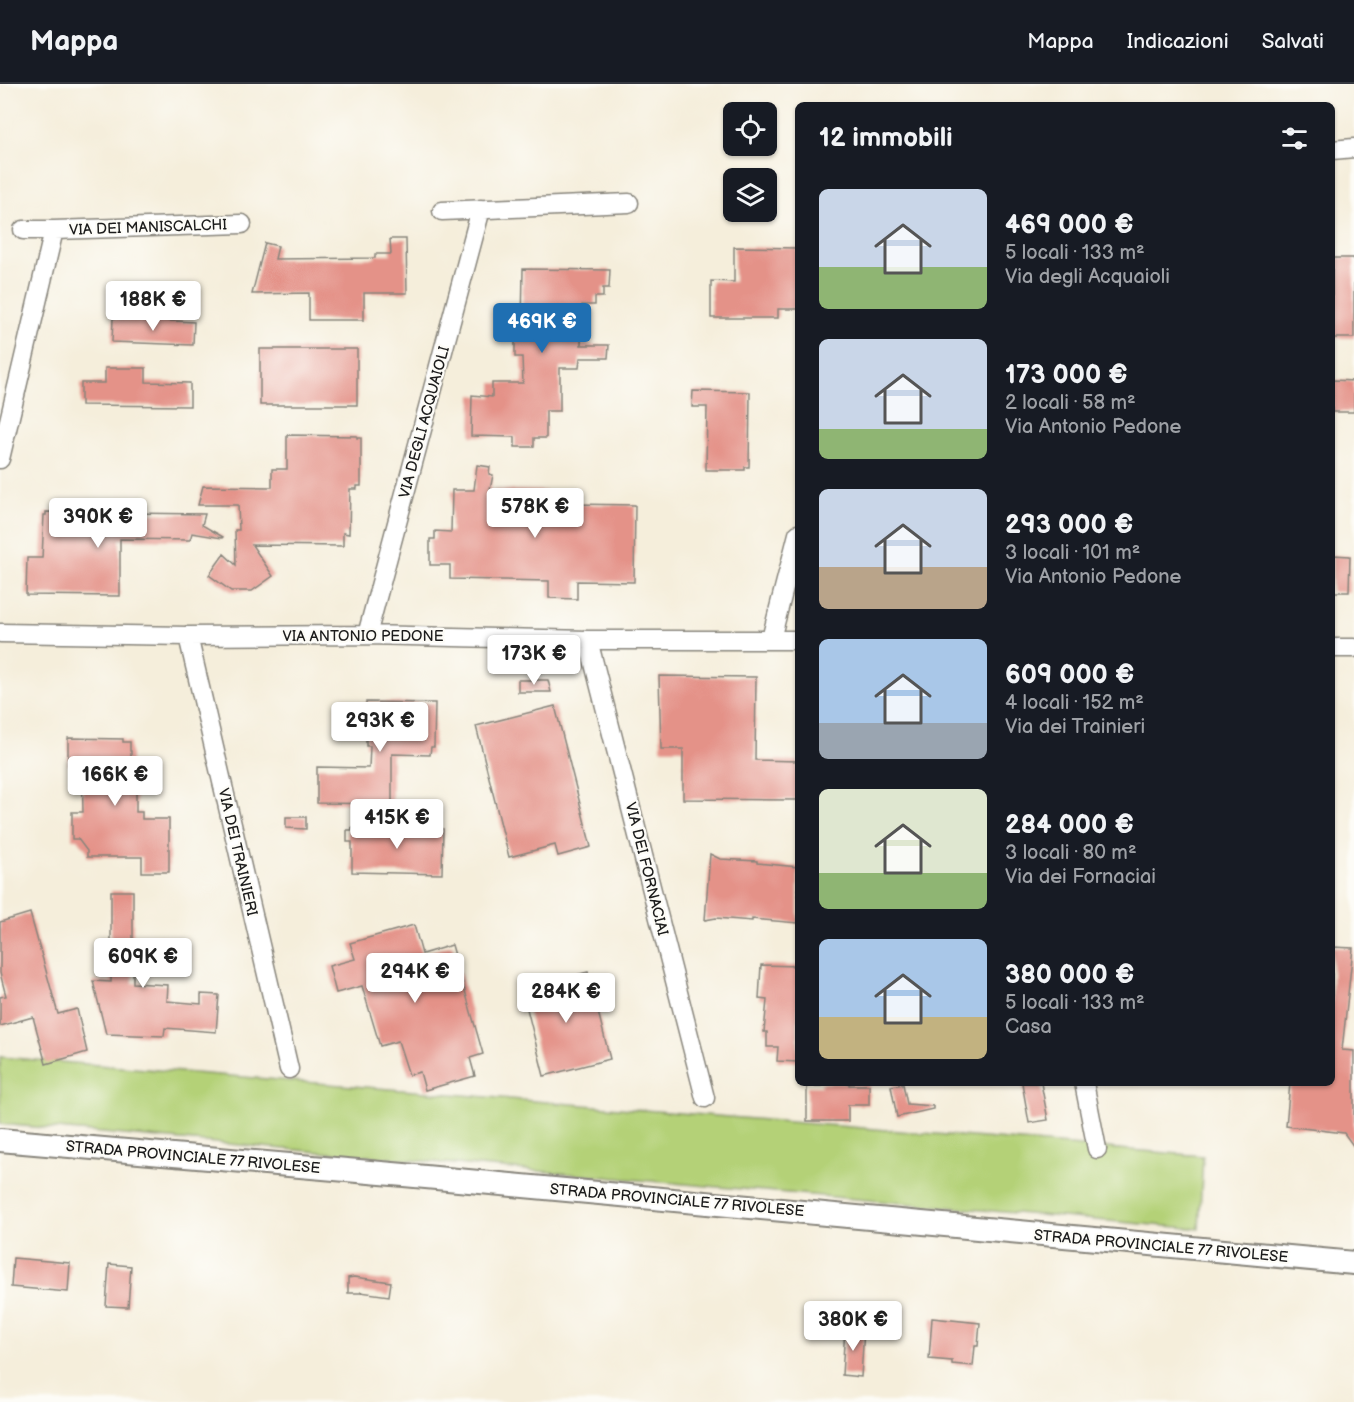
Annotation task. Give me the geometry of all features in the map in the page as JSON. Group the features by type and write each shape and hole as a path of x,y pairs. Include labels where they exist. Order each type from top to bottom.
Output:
{"main road":[{"name":"STRADA PROVINCIALE 77 RIVOLESE","path":"0,1140 404,1174 1354,1263"}],"street":[{"path":"1335,150 1354,148"},
{"path":"442,211 629,203"},
{"name":"VIA DEGLI ACQUAIOLI","path":"367,635 481,209"},
{"name":"VIA DEI MANISCALCHI","path":"23,230 242,224"},
{"name":"VIA DEI MANISCALCHI","path":"0,459 54,230"},
{"path":"771,639 795,546"},
{"name":"VIA ANTONIO PEDONE","path":"0,633 188,636 367,635 588,640 795,640"},
{"name":"VIA DEI TRAINIERI","path":"188,636 289,1069"},
{"name":"VIA DEI FORNACIAI","path":"588,640 705,1098"},
{"path":"1085,1086 1097,1149"}],"green space":[{"path":"0,1057 1203,1156 1199,1229 0,1124"}],"building":[{"path":"390,239 406,239 407,293 364,293 364,320 309,320 309,293 252,294 265,243 278,246 275,259 375,258 375,254 391,254"},
{"path":"734,247 795,248 795,309 778,309 778,318 711,318 711,281 734,282"},
{"path":"1335,258 1354,258 1354,338 1335,338"},
{"path":"523,269 610,270 609,288 603,288 603,297 595,297 595,305 582,305 581,345 609,345 608,358 580,358 579,368 560,368 560,411 546,411 546,438 534,438 534,447 515,447 515,437 471,436 472,395 492,397 492,383 523,383 522,357 515,357 515,325 522,325"},
{"path":"113,318 194,322 193,345 112,342"},
{"path":"260,349 357,349 357,405 260,405"},
{"path":"105,368 146,368 146,382 190,383 190,406 81,405 81,383 105,383"},
{"path":"1335,380 1354,381 1354,412 1335,412"},
{"path":"693,391 750,392 749,467 745,467 745,470 706,470 707,407 692,407"},
{"path":"287,435 357,436 361,438 361,486 357,486 357,489 350,489 349,534 343,533 343,546 252,545 273,576 252,591 231,591 209,575 224,554 236,565 235,530 239,530 238,505 198,505 203,486 272,487 272,469 287,469"},
{"path":"477,465 490,467 489,474 493,475 490,490 572,493 572,504 635,505 634,582 577,581 577,599 549,598 549,581 450,579 450,565 430,565 430,539 435,539 435,531 451,532 452,490 474,490"},
{"path":"46,512 205,514 202,525 223,537 192,533 190,540 120,539 120,596 26,595 27,558 42,558"},
{"path":"1335,555 1350,556 1349,592 1335,592"},
{"path":"659,676 756,677 755,760 795,761 795,800 683,799 683,749 661,749"},
{"path":"518,680 548,680 551,692 518,692"},
{"path":"366,702 435,703 434,747 431,747 430,755 392,754 392,804 317,803 317,767 369,768 370,746 366,746"},
{"path":"555,706 591,847 558,856 555,845 509,857 476,726"},
{"path":"68,738 123,739 123,742 130,742 131,785 136,785 136,812 142,812 142,819 169,819 169,872 142,872 142,857 87,857 87,851 78,839 72,839 72,812 83,812 82,765 68,765"},
{"path":"286,817 306,817 306,829 286,828"},
{"path":"352,827 443,829 442,874 352,872 352,842 347,842 347,830 352,830"},
{"path":"710,854 720,859 795,867 795,923 752,919 752,921 716,918 705,920"},
{"path":"111,891 133,891 133,983 168,985 167,1001 201,1004 201,994 219,995 216,1032 165,1028 164,1036 106,1034 93,981 111,982"},
{"path":"30,913 58,1014 77,1009 87,1052 46,1064 33,1017 0,1026 0,997 6,996 0,973 0,922"},
{"path":"414,925 422,954 452,945 483,1054 470,1058 475,1076 425,1090 420,1072 409,1075 398,1041 380,1046 362,986 336,993 329,966 355,959 350,943"},
{"path":"1335,947 1353,948 1342,1050 1354,1051 1354,1147 1344,1133 1286,1126 1290,1086 1335,1086"},
{"path":"761,965 795,966 795,1062 777,1061 778,1047 767,1047 767,1032 764,1032 767,1000 759,999"},
{"path":"588,972 610,1059 544,1076 522,989"},
{"path":"807,1086 869,1086 869,1105 848,1105 848,1121 807,1121"},
{"path":"891,1086 903,1086 907,1104 933,1106 933,1109 897,1117"},
{"path":"1023,1086 1042,1086 1048,1120 1029,1123"},
{"path":"13,1258 70,1263 68,1292 11,1287"},
{"path":"109,1264 131,1266 128,1307 106,1306"},
{"path":"348,1278 391,1282 389,1296 361,1292 348,1293"},
{"path":"932,1318 980,1323 973,1366 929,1359"},
{"path":"845,1328 864,1329 861,1377 842,1375"}]}
